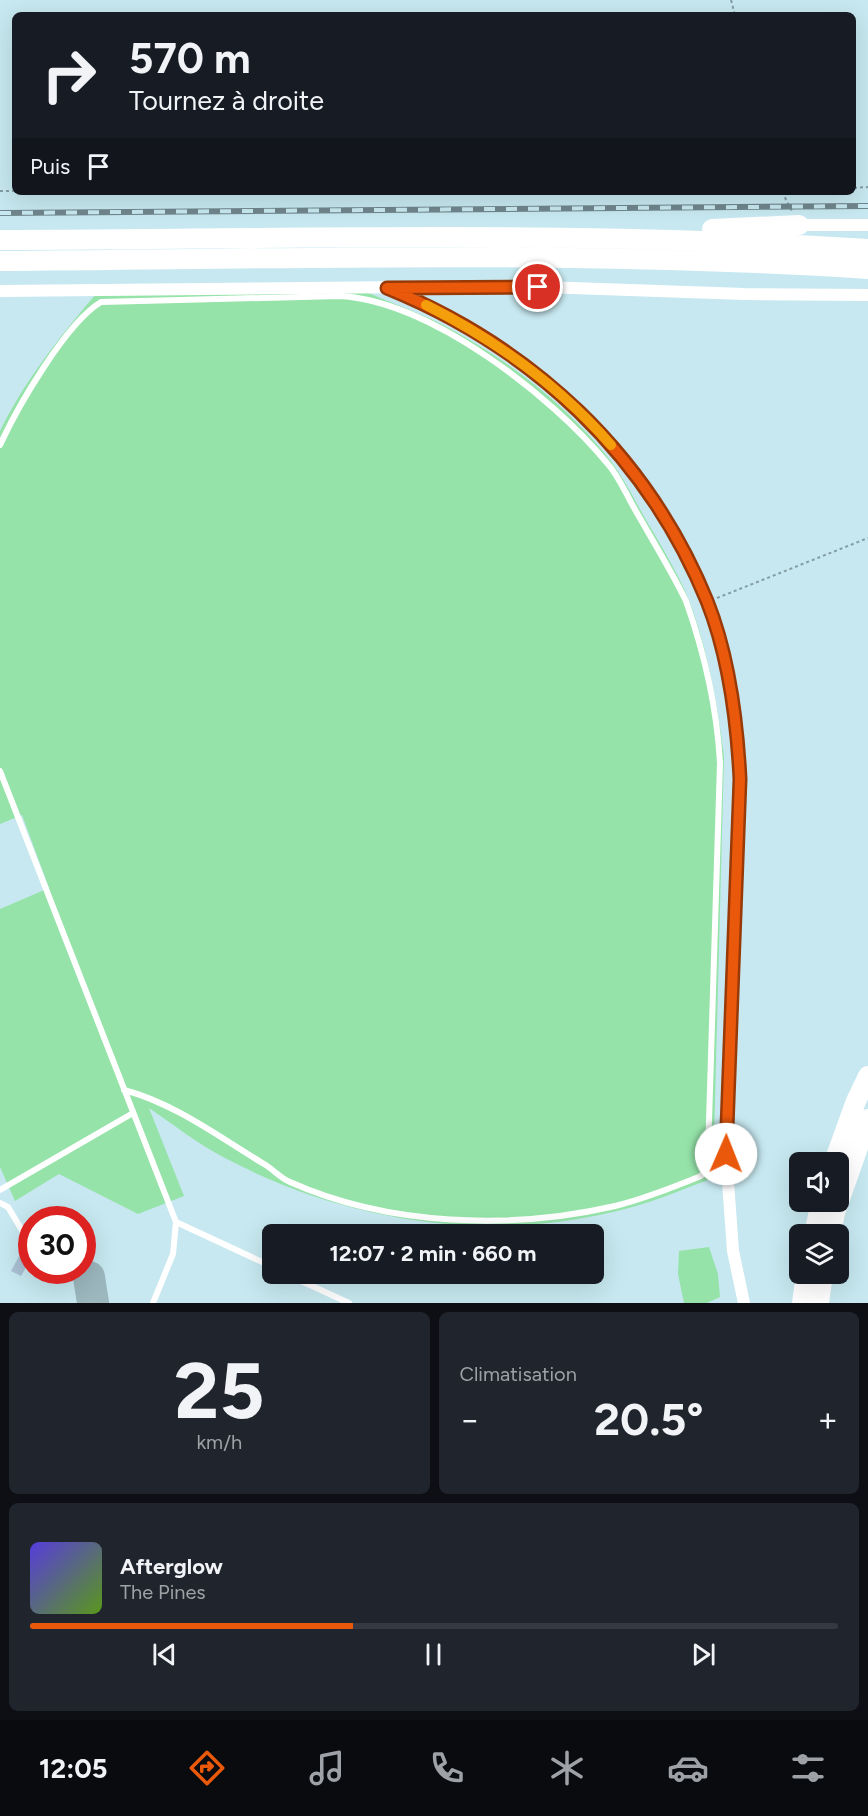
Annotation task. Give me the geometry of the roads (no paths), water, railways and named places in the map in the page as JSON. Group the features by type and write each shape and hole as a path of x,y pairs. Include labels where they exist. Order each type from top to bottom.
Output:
{"highway":[{"path":"511,237 800,225"},
{"path":"0,240 511,237 668,240 868,249"},
{"path":"0,261 512,257 664,259 868,269"},
{"path":"838,1152 856,1101 868,1076"},
{"path":"833,1224 868,1119"},
{"path":"802,1303 805,1284"},
{"path":"819,1303 822,1284"}],"street":[{"path":"800,225 868,225"},
{"path":"0,291 515,286 773,295 868,295"},
{"path":"387,288 437,310 489,340 533,370 576,407 614,448 653,502 671,530 707,602 729,683 738,745 740,779 726,1154 734,1251 744,1303"}],"lane":[{"path":"0,445 25,395 58,348 92,308 101,302 339,296 363,297 380,302 455,337 525,383 560,413 609,465 686,601 694,624 715,718 720,763 708,1154 707,1167 701,1176 616,1206 552,1217 500,1221 401,1213 347,1201 288,1181 152,1097 124,1090"},
{"path":"0,771 176,1222 173,1254 153,1303"},
{"path":"0,1190 133,1113"},
{"path":"0,1203 8,1207 18,1224"},
{"path":"176,1222 262,1262"},
{"path":"308,1284 350,1303"}],"railway":[{"path":"0,213 868,206"}]}
